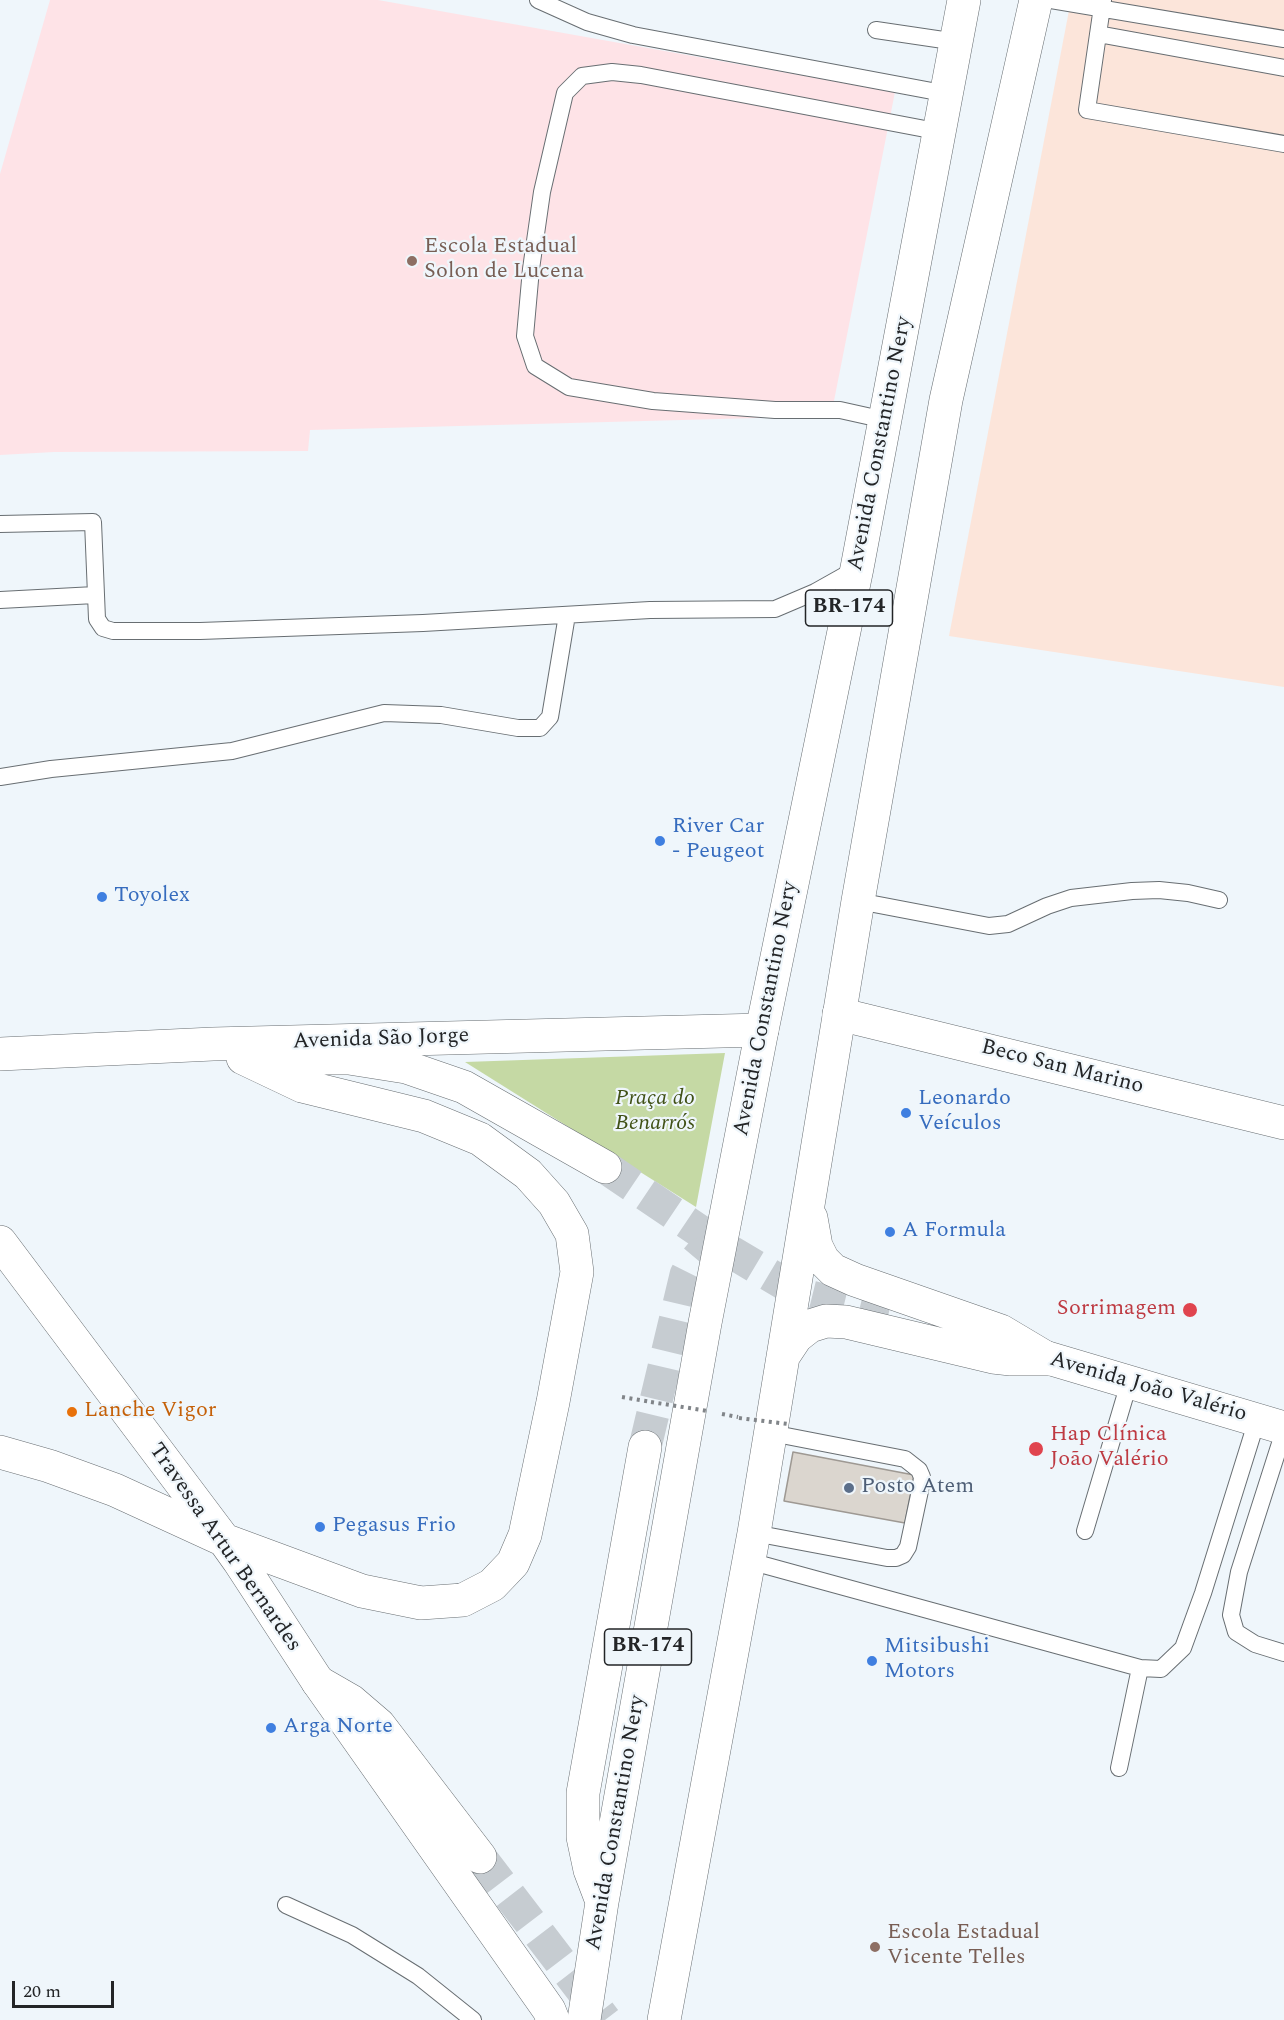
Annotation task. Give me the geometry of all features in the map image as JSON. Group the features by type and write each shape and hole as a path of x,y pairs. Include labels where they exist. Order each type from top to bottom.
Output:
{"main road":[{"name":"Avenida Constantino Nery","path":"584,2020 602,1902 705,1323 762,1029 857,568 941,132 964,0"},
{"name":"BR-174","path":"664,2020 752,1547 779,1429 784,1355 839,1014 946,400 1036,0"},
{"name":"Beco San Marino","path":"839,1014 1284,1123"},
{"name":"Avenida São Jorge","path":"0,1054 213,1044 762,1029"},
{"path":"0,1452 49,1466 115,1490 224,1540 362,1591 421,1603 463,1600 492,1585 513,1563 525,1535 577,1272 572,1234 554,1203 528,1174 480,1139 424,1116 302,1086 213,1044"},
{"path":"243,1058 349,1058 406,1067 464,1087 604,1167"},
{"path":"809,1204 816,1246 823,1260 833,1270 855,1280 1001,1331 1048,1359"},
{"name":"Travessa Artur Bernardes","path":"0,1242 239,1561 318,1682 549,2010 553,2020"},
{"path":"784,1355 795,1337 810,1326 826,1321 846,1322 993,1357 1048,1359"},
{"name":"Avenida João Valério","path":"1012,1347 1275,1427"},
{"path":"602,1902 590,1870 583,1837 583,1792 645,1447"},
{"path":"318,1682 351,1701 379,1725 480,1857"}],"lane":[{"path":"538,0 587,22 633,34 948,94"},
{"path":"1051,0 1103,4 1284,39"},
{"path":"1103,4 1087,110 1284,144"},
{"path":"876,30 957,42"},
{"path":"1098,34 1284,68"},
{"path":"885,420 840,410 775,410 654,400 569,387 535,366 525,336 531,269 542,192 565,93 582,76 612,72 641,75 941,132"},
{"path":"0,524 93,522 97,620 103,628 112,631 423,623 650,610 775,609 815,592 857,568"},
{"path":"0,600 95,595"},
{"path":"0,777 232,751 384,713 441,715 518,728 540,728 550,717 567,615"},
{"path":"858,901 988,926 1008,924 1071,898 1132,891 1179,892 1219,900"},
{"path":"1085,1531 1129,1383"},
{"path":"752,1547 1140,1668 1161,1670 1183,1648 1203,1593 1275,1427"},
{"path":"1275,1427 1239,1572 1231,1615 1236,1632 1255,1644 1284,1653"},
{"path":"752,1547 887,1558 903,1555 908,1547 921,1486 922,1477 919,1470 905,1459 779,1429"},
{"path":"1119,1768 1140,1668"},
{"path":"286,1905 352,1935 408,1970 473,2020"}],"path":[{"path":"622,1397 708,1411"},
{"path":"739,1418 779,1429"}],"shaded area":[{"path":"50,0 378,0 895,92 831,416 310,430 308,451 54,452 0,455 0,174"},
{"path":"1071,0 1284,0 1284,687 949,636"}],"green space":[{"name":"Praça do Benarrós","path":"725,1053 696,1207 465,1062"}],"building":[{"name":"Posto Atem","path":"793,1452 914,1475 905,1523 784,1501"}],"tunnel":[{"path":"605,1167 723,1247 803,1295 888,1316"},
{"path":"645,1447 686,1275 701,1254 730,1250"},
{"path":"480,1857 605,2020"}],"place":[{"name":"Escola Estadual Solon de Lucena","path":"412,261"},
{"name":"River Car - Peugeot","path":"660,841"},
{"name":"Toyolex","path":"102,897"},
{"name":"Leonardo Veículos","path":"906,1113"},
{"name":"A Formula","path":"890,1232"},
{"name":"Sorrimagem","path":"1190,1310"},
{"name":"Lanche Vigor","path":"72,1412"},
{"name":"Hap Clínica João Valério","path":"1036,1449"},
{"name":"Posto Atem","path":"849,1488"},
{"name":"Pegasus Frio","path":"320,1527"},
{"name":"Mitsibushi Motors","path":"872,1661"},
{"name":"Arga Norte","path":"271,1728"},
{"name":"Escola Estadual Vicente Telles","path":"875,1947"}]}
